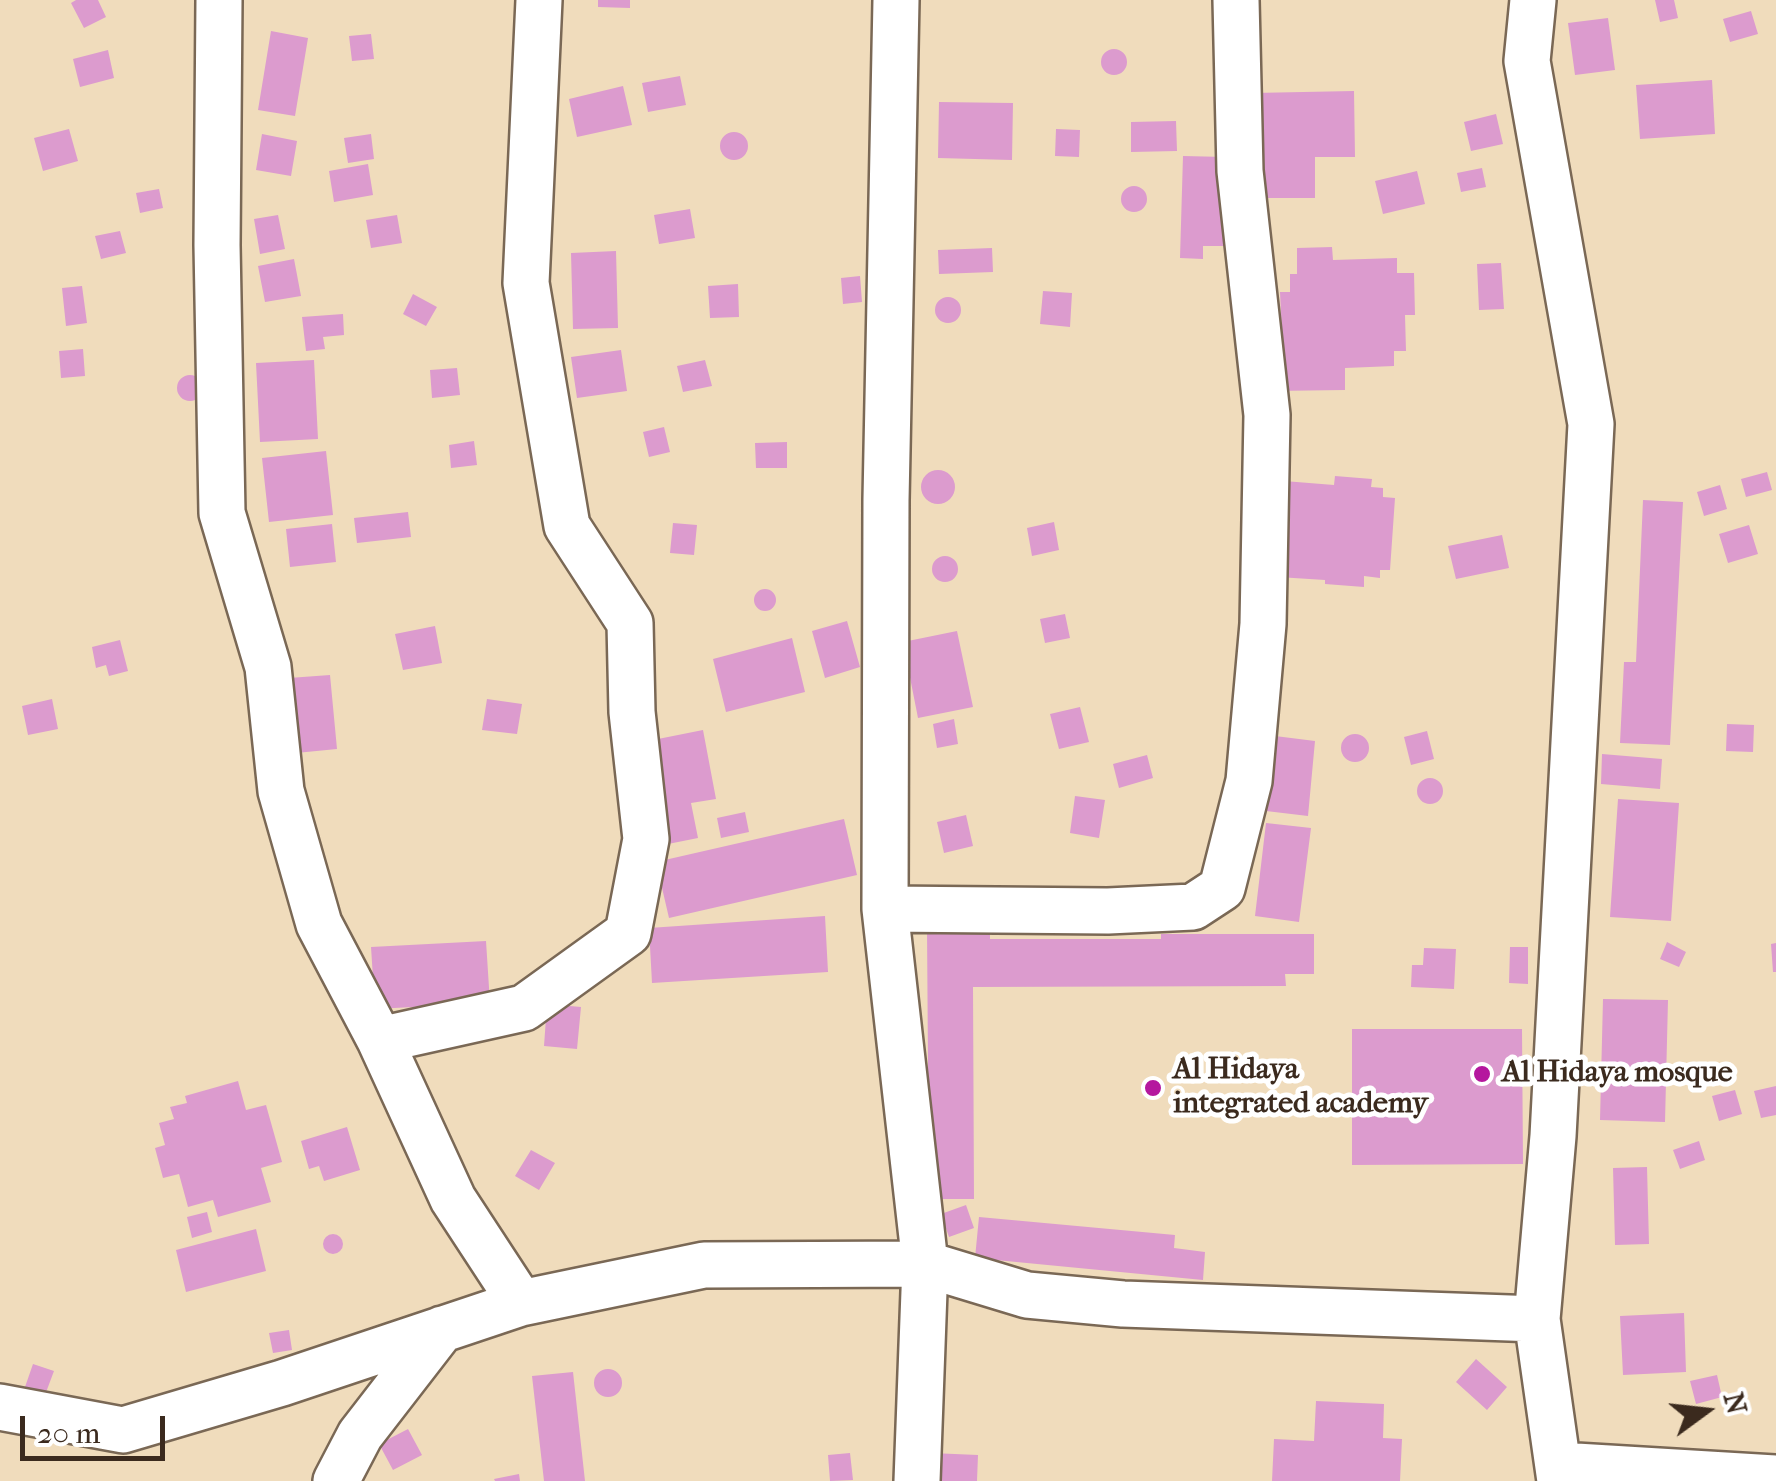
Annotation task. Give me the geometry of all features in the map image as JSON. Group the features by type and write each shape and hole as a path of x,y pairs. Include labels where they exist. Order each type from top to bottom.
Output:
{"street":[{"path":"219,0 217,245 222,512 268,667 282,791 319,924 380,1040 454,1198 521,1303"},
{"path":"380,1040 524,1008 628,933 646,839 632,712 630,624 567,526 526,283 539,0"},
{"path":"896,0 886,500 885,909 926,1264 917,1481"},
{"path":"885,909 1108,911 1193,907 1222,888 1249,781 1263,624 1267,414 1240,170 1236,0"},
{"path":"1533,0 1526,61 1591,424 1553,1136 1537,1319 1560,1473 1776,1478"},
{"path":"0,1407 123,1430 521,1303 704,1265 926,1264 1027,1295 1123,1304 1537,1319"},
{"path":"336,1481 360,1435 442,1329"}],"building":[{"path":"98,0 106,17 84,28 71,3"},
{"path":"598,0 630,0 630,8 598,7"},
{"path":"1655,0 1674,0 1678,18 1660,22"},
{"path":"1751,11 1758,34 1730,42 1723,19"},
{"path":"1608,18 1615,70 1575,75 1568,23"},
{"path":"271,31 308,38 295,116 258,110"},
{"path":"371,34 374,59 352,61 349,36"},
{"path":"1114,49 1123,53 1127,62 1123,71 1114,75 1105,71 1101,62 1105,53"},
{"path":"108,50 114,78 80,87 73,59"},
{"path":"680,76 686,105 648,112 642,83"},
{"path":"1712,80 1715,134 1640,139 1636,85"},
{"path":"623,86 632,125 577,137 569,99"},
{"path":"1354,91 1355,157 1315,157 1315,198 1254,198 1253,93"},
{"path":"939,102 1013,103 1012,160 938,158"},
{"path":"1496,114 1503,144 1471,151 1464,122"},
{"path":"1176,121 1177,151 1131,152 1131,122"},
{"path":"69,129 78,161 43,171 34,138"},
{"path":"1056,129 1080,130 1079,157 1055,156"},
{"path":"734,132 744,136 748,146 744,156 734,160 724,156 720,146 724,136"},
{"path":"262,134 297,141 291,176 256,170"},
{"path":"371,134 374,159 348,163 344,138"},
{"path":"1183,156 1226,157 1224,246 1203,246 1203,259 1180,258"},
{"path":"368,164 373,195 334,202 329,171"},
{"path":"1482,168 1486,187 1461,192 1457,173"},
{"path":"1417,171 1425,204 1383,214 1375,181"},
{"path":"1134,186 1144,189 1144,209 1134,212 1124,209 1121,199 1124,189"},
{"path":"159,189 163,208 140,213 136,193"},
{"path":"690,209 695,238 659,244 654,215"},
{"path":"278,215 285,249 260,254 254,219"},
{"path":"397,215 402,243 371,248 366,220"},
{"path":"120,231 126,253 101,259 95,236"},
{"path":"1332,247 1333,260 1397,258 1397,273 1414,273 1415,315 1405,315 1406,351 1394,351 1394,366 1345,368 1345,390 1272,391 1271,335 1282,335 1280,292 1290,292 1290,274 1297,274 1297,248"},
{"path":"992,248 993,272 939,274 938,250"},
{"path":"616,251 618,328 573,329 571,253"},
{"path":"294,259 301,296 265,302 258,266"},
{"path":"1501,263 1504,309 1479,310 1477,264"},
{"path":"860,276 862,302 843,304 841,278"},
{"path":"738,284 739,317 710,318 708,286"},
{"path":"82,286 87,323 66,326 62,288"},
{"path":"1043,291 1072,293 1070,327 1040,324"},
{"path":"413,294 437,307 426,326 403,314"},
{"path":"948,297 957,301 961,310 957,319 948,323 939,319 935,310 939,301"},
{"path":"343,314 344,335 323,337 325,349 306,351 302,317"},
{"path":"83,349 85,376 61,378 59,351"},
{"path":"621,350 627,391 577,398 571,357"},
{"path":"314,360 318,439 260,442 256,363"},
{"path":"705,360 712,386 683,392 677,366"},
{"path":"457,368 460,395 432,398 430,370"},
{"path":"190,375 199,379 203,388 199,397 190,401 181,397 177,388 181,379"},
{"path":"664,427 670,452 649,457 643,432"},
{"path":"474,441 477,465 451,468 449,445"},
{"path":"787,442 787,468 756,468 755,443"},
{"path":"326,451 333,515 269,522 262,458"},
{"path":"938,470 950,475 955,487 950,499 938,504 926,499 921,487 926,475"},
{"path":"1767,472 1772,490 1746,497 1741,479"},
{"path":"1335,476 1372,479 1371,487 1383,488 1383,497 1395,498 1390,570 1380,570 1380,578 1364,576 1364,587 1278,577 1284,481 1334,485"},
{"path":"1720,485 1727,509 1704,516 1697,492"},
{"path":"1643,500 1683,502 1670,745 1620,743 1624,662 1636,662"},
{"path":"408,512 411,537 357,543 354,518"},
{"path":"1054,522 1059,550 1032,556 1027,528"},
{"path":"673,523 697,525 694,555 670,553"},
{"path":"332,524 336,562 290,567 286,529"},
{"path":"1749,525 1758,554 1728,563 1719,534"},
{"path":"1502,535 1509,568 1456,579 1448,546"},
{"path":"945,556 954,560 958,569 954,578 945,582 936,578 932,569 936,560"},
{"path":"765,589 773,592 773,608 765,611 757,608 754,600 757,592"},
{"path":"1065,614 1070,638 1045,643 1040,619"},
{"path":"847,621 860,667 825,678 812,631"},
{"path":"435,626 442,663 403,670 395,634"},
{"path":"957,631 973,707 918,718 903,642"},
{"path":"792,638 805,692 726,712 713,659"},
{"path":"120,640 128,671 109,676 106,665 96,668 92,647"},
{"path":"330,675 337,749 296,753 289,678"},
{"path":"52,699 58,729 28,735 22,706"},
{"path":"487,699 522,704 517,734 482,730"},
{"path":"1080,707 1089,742 1059,749 1050,714"},
{"path":"954,719 958,744 937,748 933,724"},
{"path":"1727,724 1754,725 1753,752 1726,751"},
{"path":"703,730 716,799 691,803 698,838 663,845 643,742"},
{"path":"1427,731 1434,759 1411,765 1404,737"},
{"path":"1355,734 1365,738 1369,748 1365,758 1355,762 1345,758 1341,748 1345,738"},
{"path":"1275,736 1315,741 1308,816 1266,811"},
{"path":"1602,754 1662,759 1660,789 1601,784"},
{"path":"1147,755 1153,778 1119,788 1113,764"},
{"path":"1430,778 1440,781 1440,801 1430,804 1420,801 1417,791 1420,781"},
{"path":"1075,796 1105,800 1099,838 1070,833"},
{"path":"1618,799 1679,803 1671,921 1610,917"},
{"path":"745,812 749,832 721,838 717,818"},
{"path":"966,815 973,846 944,853 937,822"},
{"path":"844,819 857,875 669,918 656,862"},
{"path":"1266,823 1311,828 1299,922 1255,916"},
{"path":"825,916 828,972 652,983 649,928"},
{"path":"927,929 990,929 990,939 1314,934 1314,974 1285,974 1286,986 973,987 974,1199 929,1199"},
{"path":"486,941 490,1003 375,1009 371,947"},
{"path":"1667,942 1686,952 1679,967 1660,959"},
{"path":"1776,943 1776,972 1773,972 1771,944"},
{"path":"1510,947 1528,947 1528,984 1509,983"},
{"path":"1424,948 1456,949 1454,989 1411,987 1412,965 1423,965"},
{"path":"1603,999 1668,1000 1665,1122 1600,1120"},
{"path":"547,1004 581,1007 577,1049 544,1046"},
{"path":"1352,1029 1522,1029 1523,1164 1352,1165"},
{"path":"238,1081 246,1110 266,1105 282,1162 261,1168 271,1202 218,1217 213,1200 188,1207 179,1174 163,1178 155,1148 165,1145 159,1123 174,1119 170,1107 187,1103 185,1096"},
{"path":"1776,1086 1776,1115 1761,1118 1754,1091"},
{"path":"1735,1090 1742,1114 1719,1121 1712,1096"},
{"path":"347,1127 360,1170 324,1181 319,1166 309,1169 301,1141"},
{"path":"1699,1141 1705,1160 1680,1169 1673,1150"},
{"path":"531,1150 555,1163 539,1190 515,1176"},
{"path":"1647,1167 1649,1244 1615,1245 1613,1168"},
{"path":"966,1205 974,1228 949,1237 941,1214"},
{"path":"207,1212 212,1232 192,1238 187,1217"},
{"path":"979,1217 1175,1235 1174,1248 1205,1252 1203,1280 975,1258"},
{"path":"256,1229 266,1271 186,1292 176,1250"},
{"path":"333,1234 343,1244 333,1254 323,1244"},
{"path":"1684,1313 1686,1372 1623,1375 1620,1316"},
{"path":"289,1330 292,1350 273,1353 269,1333"},
{"path":"1476,1359 1507,1387 1487,1410 1456,1382"},
{"path":"33,1364 54,1371 45,1395 25,1387"},
{"path":"608,1369 618,1373 622,1383 618,1393 608,1397 598,1393 594,1383 598,1373"},
{"path":"573,1372 585,1481 544,1481 532,1376"},
{"path":"1717,1375 1722,1397 1696,1404 1690,1381"},
{"path":"1316,1401 1384,1404 1383,1438 1402,1439 1400,1481 1272,1481 1274,1439 1314,1441"},
{"path":"408,1429 422,1455 393,1470 379,1444"},
{"path":"850,1453 853,1480 830,1481 828,1455"},
{"path":"931,1453 978,1455 977,1481 930,1481"},
{"path":"519,1474 520,1481 494,1479"}],"place":[{"name":"Al Hidaya mosque","path":"1482,1074"},
{"name":"Al Hidaya integrated academy","path":"1153,1088"}]}
